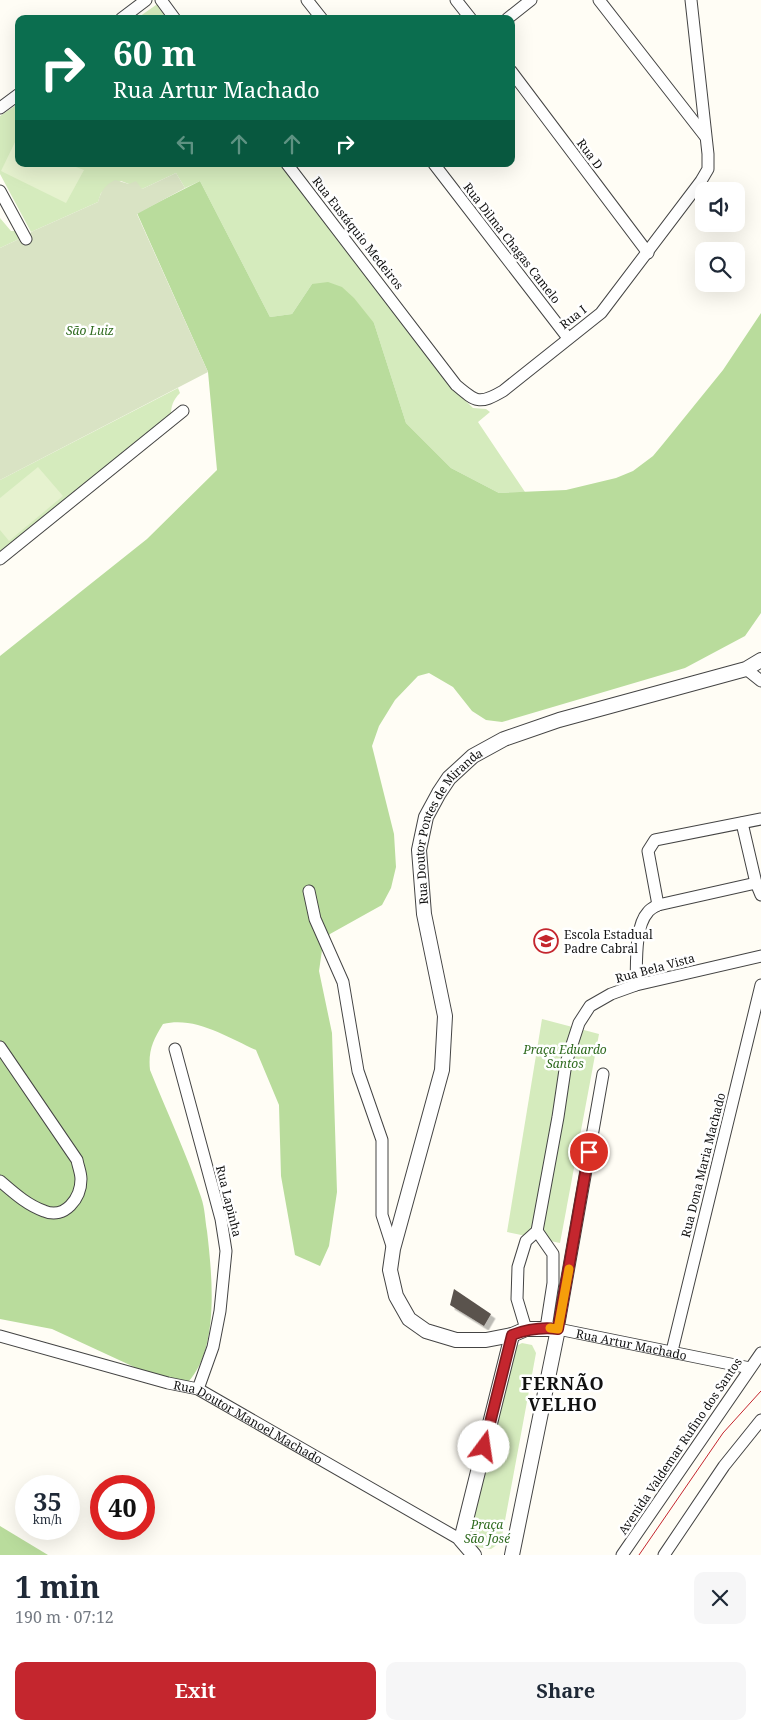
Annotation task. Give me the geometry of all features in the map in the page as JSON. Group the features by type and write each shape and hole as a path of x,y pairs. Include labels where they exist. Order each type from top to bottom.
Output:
{"street":[{"path":"125,15 146,0"},
{"path":"161,0 173,15"},
{"path":"307,0 319,15"},
{"path":"456,0 468,15"},
{"path":"512,15 531,0"},
{"path":"600,0 706,137"},
{"name":"Rua I","path":"407,319 456,385 472,398 480,400 489,399 503,390 601,313 648,254 708,169 708,154 691,0"},
{"name":"Rua D","path":"515,76 648,254"},
{"path":"0,108 15,97"},
{"name":"Rua Eustáquio Medeiros","path":"289,167 407,319"},
{"name":"Rua Dilma Chagas Camelo","path":"436,167 568,338"},
{"path":"0,191 26,239"},
{"path":"0,559 182,411"},
{"name":"Rua Doutor Pontes de Miranda","path":"512,1335 486,1340 456,1340 426,1331 409,1319 396,1296 390,1270 392,1249 442,1070 445,1016 424,914 419,850 426,817 449,778 473,756 504,739 559,720 746,668 761,660"},
{"path":"746,668 761,681"},
{"path":"658,905 648,851 655,840 761,819"},
{"path":"742,823 756,883 761,895"},
{"path":"636,985 638,938 647,912 658,905 756,883"},
{"name":"Rua Doutor Pontes de Miranda","path":"309,891 315,919 343,982 358,1070 382,1140 382,1215 392,1249"},
{"name":"Rua Bela Vista","path":"537,1231 566,1063 579,1023 590,1006 611,994 636,985 761,956"},
{"name":"Rua Dona Maria Machado","path":"672,1351 761,985"},
{"path":"0,1047 77,1160 81,1178 78,1196 74,1203 61,1212 46,1212 20,1199 0,1181"},
{"name":"Rua Lapinha","path":"175,1050 221,1219 226,1251 220,1311 213,1347 198,1389"},
{"path":"512,1555 552,1328 603,1074"},
{"path":"526,1329 517,1299 518,1267 526,1241 537,1231 553,1254 552,1328"},
{"name":"Rua Artur Machado","path":"512,1335 526,1329 552,1328 750,1368"},
{"path":"461,1540 512,1335"},
{"name":"Rua Doutor Manoel Machado","path":"0,1336 168,1383 198,1389 461,1540 474,1555"},
{"name":"Avenida Valdemar Rufino dos Santos","path":"622,1555 761,1353"},
{"path":"664,1555 724,1466 759,1425"}],"green space":[{"path":"156,5 160,5 167,15 142,15"},
{"path":"15,106 15,167 284,167 462,397 473,408 486,409 490,412 478,422 525,492 499,493 451,468 406,423 374,323 312,284 292,314 270,317 200,181 185,188 176,173 142,189 121,181 101,193 98,202 31,232 0,174 0,116"},
{"path":"15,142 15,167 76,167 84,170 66,203 1,171"},
{"name":"São Luiz","path":"176,173 185,188 137,214 208,372 0,480 0,248 19,239 26,239 31,232 98,202 104,189 115,180 129,184 136,181 142,189"},
{"path":"200,181 270,317 292,314 312,284 328,282 342,287 354,298 374,323 406,423 451,468 499,493 566,490 616,478 633,471 653,456 723,370 761,313 761,613 745,636 685,668 502,722 486,720 472,711 453,687 429,673 418,676 395,700 379,726 372,746 394,834 396,867 391,888 382,905 330,934 323,943 319,971 332,1033 337,1192 329,1246 320,1266 295,1255 281,1176 279,1105 256,1050 211,1029 199,1025 175,1022 163,1024 152,1046 150,1070 201,1197 209,1248 212,1289 209,1331 205,1350 198,1368 188,1382 145,1372 52,1329 0,1319 0,656 147,539 217,470 208,372 137,213"},
{"path":"0,218 11,231 16,231 19,239 0,248"},
{"path":"178,388 180,393 173,403 171,415 0,554 0,480"},
{"path":"38,467 63,496 9,541 0,530 0,498"},
{"name":"Praça Eduardo Santos","path":"542,1019 599,1034 560,1243 507,1232"},
{"name":"Praça São José","path":"522,1343 532,1345 536,1353 501,1542 491,1549 476,1547 469,1537 501,1397 505,1395 514,1347"},
{"path":"0,1526 15,1535 15,1540 23,1540 48,1555 0,1555"}],"building":[{"path":"454,1289 491,1314 484,1326 450,1305"}],"tram line":[{"path":"639,1555 723,1433 761,1391"}],"slow traffic":[{"path":"550,1328 558,1329 569,1269"}],"place":[{"name":"Escola Estadual Padre Cabral","path":"546,941"}],"district":[{"name":"FERNÃO VELHO","path":"563,1394"}],"route":[{"path":"484,1447 512,1335 526,1329 558,1329 589,1152"}]}
